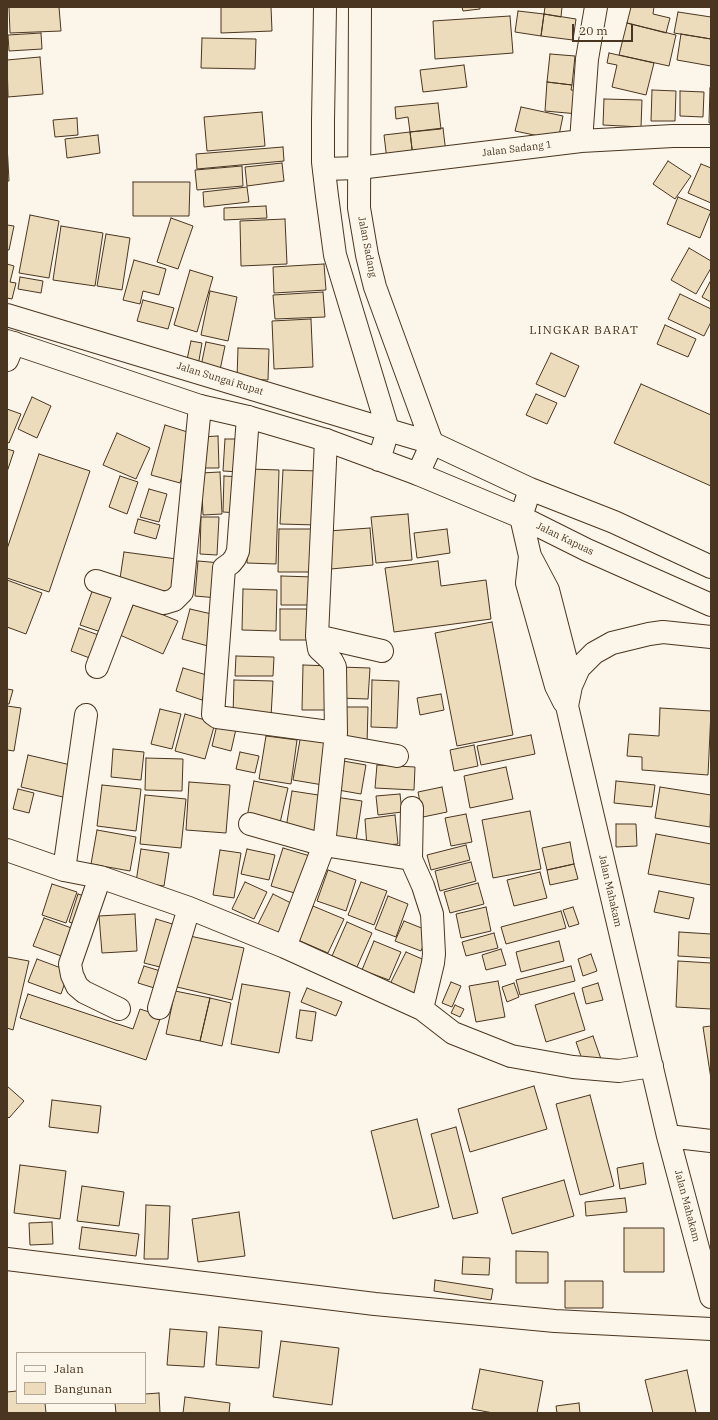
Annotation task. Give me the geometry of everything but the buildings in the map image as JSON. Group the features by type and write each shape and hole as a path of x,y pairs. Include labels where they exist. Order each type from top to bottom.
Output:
{"street":[{"path":"325,7 322,120 324,169 335,255 388,430 379,460"},
{"name":"Jalan Sadang","path":"360,7 359,208 367,255 375,287 432,443"},
{"path":"581,141 587,59 596,7"},
{"name":"Jalan Sadang 1","path":"324,169 358,168 581,141 673,136 711,136"},
{"name":"Jalan Sungai Rupat","path":"7,315 432,443"},
{"path":"9,348 200,406 248,417 326,440 418,474 432,443 530,489 614,522 711,567"},
{"path":"96,581 164,603 174,600 182,592 200,406"},
{"path":"248,417 238,551 236,558 224,568 213,714 217,718 336,739 397,756"},
{"path":"285,947 324,845 336,739 335,667 332,661 319,649 317,636 326,440"},
{"name":"Jalan Kapuas","path":"418,474 520,517 587,550 711,605"},
{"path":"520,517 530,489"},
{"name":"Jalan Mahakam","path":"520,517 530,556 527,583 556,686 569,696 668,1136 711,1297"},
{"path":"97,667 126,591"},
{"path":"569,696 580,668 594,653 612,643 663,632 711,637"},
{"path":"317,636 382,651"},
{"path":"64,870 86,715"},
{"path":"412,808 411,859 423,886 432,914 434,954 434,963 422,1009"},
{"path":"250,824 324,845 411,859"},
{"path":"7,850 64,870 100,877 189,908 285,947 422,1009 453,1033 511,1056 572,1066 619,1071 652,1066"},
{"path":"100,877 70,964 72,975 77,986 84,992 118,1009"},
{"path":"159,1008 189,908"},
{"path":"668,1136 711,1141"},
{"path":"7,1258 391,1305 555,1321 711,1329"}],"district":[{"name":"LINGKAR BARAT","path":"584,331"}]}
